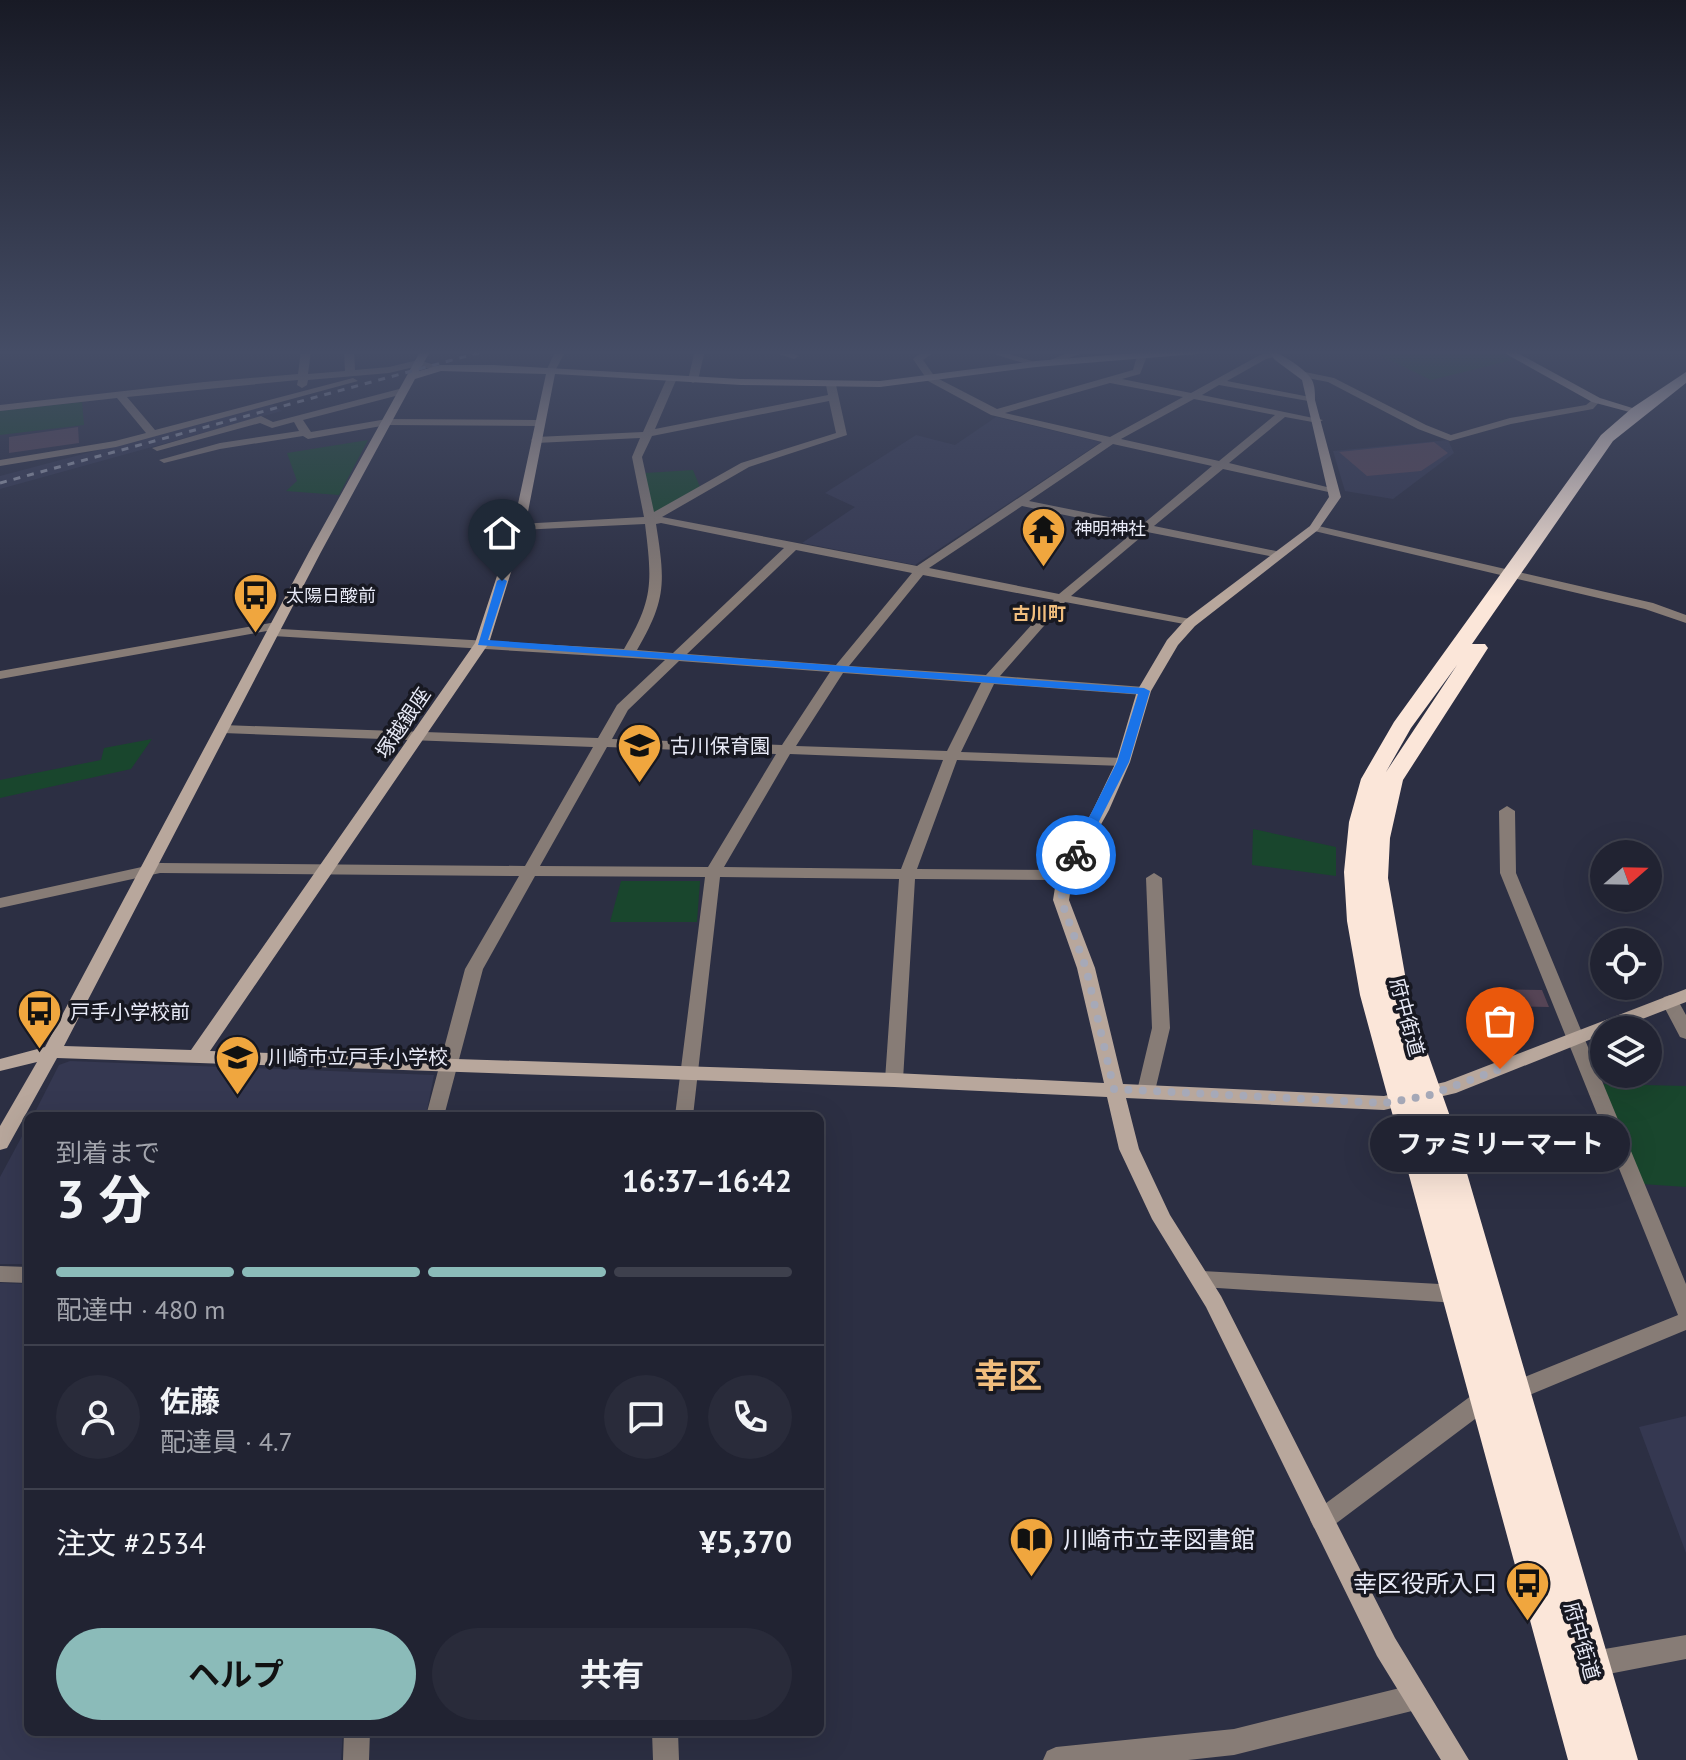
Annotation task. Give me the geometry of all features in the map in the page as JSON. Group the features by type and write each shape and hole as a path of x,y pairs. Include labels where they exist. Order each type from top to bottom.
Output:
{"highway":[{"name":"府中街道","path":"1588,1760 1458,1294 1414,1098 1376,878 1378,838 1395,771 1614,432"},
{"name":"府中街道","path":"1518,576 1632,432"},
{"name":"府中街道","path":"1414,1098 1515,1391 1618,1760"}],"street":[{"path":"0,474 160,432"},
{"path":"157,448 214,432"},
{"path":"164,460 270,432"},
{"path":"291,432 308,436 330,432"},
{"path":"0,1143 52,1052 382,432"},
{"name":"塚越銀座","path":"196,1057 482,643 519,527 537,432"},
{"path":"536,440 654,432"},
{"path":"650,519 745,465 842,435 841,432"},
{"path":"1078,432 1333,490"},
{"path":"684,1112 713,873 785,750 839,669 919,570 1126,432"},
{"path":"894,1080 907,874 951,757 990,679 1063,598 1259,432"},
{"path":"1321,432 1335,497 1330,510 1314,528 1190,623 1172,643 1144,691 1123,762 1065,875 1061,900 1086,968 1129,1149 1162,1219 1202,1279 1386,1647 1456,1760"},
{"path":"1435,432 1450,438 1471,432"},
{"path":"628,654 651,616 657,597 650,519 637,457 646,434"},
{"path":"0,463 103,446"},
{"path":"1020,502 1276,555"},
{"path":"519,527 650,519 1190,623"},
{"path":"1314,528 1649,606 1686,619"},
{"path":"436,1112 474,969 622,708 793,546"},
{"path":"0,675 275,629 1144,691"},
{"path":"223,729 1123,762"},
{"path":"1507,811 1508,873 1686,1310"},
{"path":"0,903 147,870 1065,875"},
{"path":"1146,1091 1161,1028 1154,878"},
{"path":"0,1065 52,1052 894,1080 1384,1103 1414,1098 1678,998 1686,1033"},
{"path":"0,1274 24,1275"},
{"path":"1202,1279 1458,1294"},
{"path":"1515,1391 1686,1321"},
{"path":"1322,1520 1487,1397"},
{"path":"1593,1664 1686,1647"},
{"path":"1056,1760 1223,1752 1416,1697"},
{"path":"356,1760 357,1736"},
{"path":"665,1736 666,1760"}],"shaded area":[{"path":"166,432 206,432 0,489 0,476"},
{"path":"974,432 1060,432 1101,442 915,565 802,543 855,507 825,493 916,435 955,445"},
{"path":"1448,440 1454,453 1393,499 1345,491 1333,451"},
{"name":"川崎市立戸手小学校","path":"70,1061 434,1075 427,1112 35,1112 59,1065"},
{"path":"24,1132 24,1264 0,1264 0,1177"},
{"path":"0,1283 24,1284 24,1736 343,1736 341,1760 0,1760"},
{"path":"1686,1416 1686,1553 1639,1427"}],"green space":[{"path":"368,440 339,495 286,491 297,481 287,453"},
{"path":"693,470 700,487 653,515 645,473"},
{"path":"152,739 131,769 0,798 0,780 101,760 104,748"},
{"path":"1253,829 1336,847 1336,876 1252,865"},
{"path":"621,881 700,881 697,922 610,922"},
{"path":"1686,1086 1686,1187 1642,1184 1605,1088"}],"building":[{"path":"43,432 78,432 79,443 9,453 9,437"},
{"path":"1434,442 1448,453 1421,471 1367,476 1339,452"},
{"path":"1489,989 1542,990 1549,1007 1495,1006"}],"railway":[{"path":"0,483 187,432"}],"way so far":[{"path":"1076,855 1065,875 1061,900 1086,968 1097,1027 1114,1089 1384,1103 1427,1096 1500,1069"}],"place":[{"name":"神明神社","path":"1043,568"},
{"name":"太陽日酸前","path":"255,635"},
{"name":"古川保育園","path":"639,785"},
{"name":"戸手小学校前","path":"39,1051"},
{"name":"ファミリーマート","path":"1500,1069"},
{"name":"川崎市立戸手小学校","path":"237,1096"},
{"name":"川崎市立幸図書館","path":"1032,1579"},
{"name":"幸区役所入口","path":"1528,1623"}],"district":[{"name":"古川町","path":"1039,614"},
{"name":"幸区","path":"1008,1376"}],"route":[{"path":"502,581 482,643 1144,691 1123,762 1076,855"}]}
